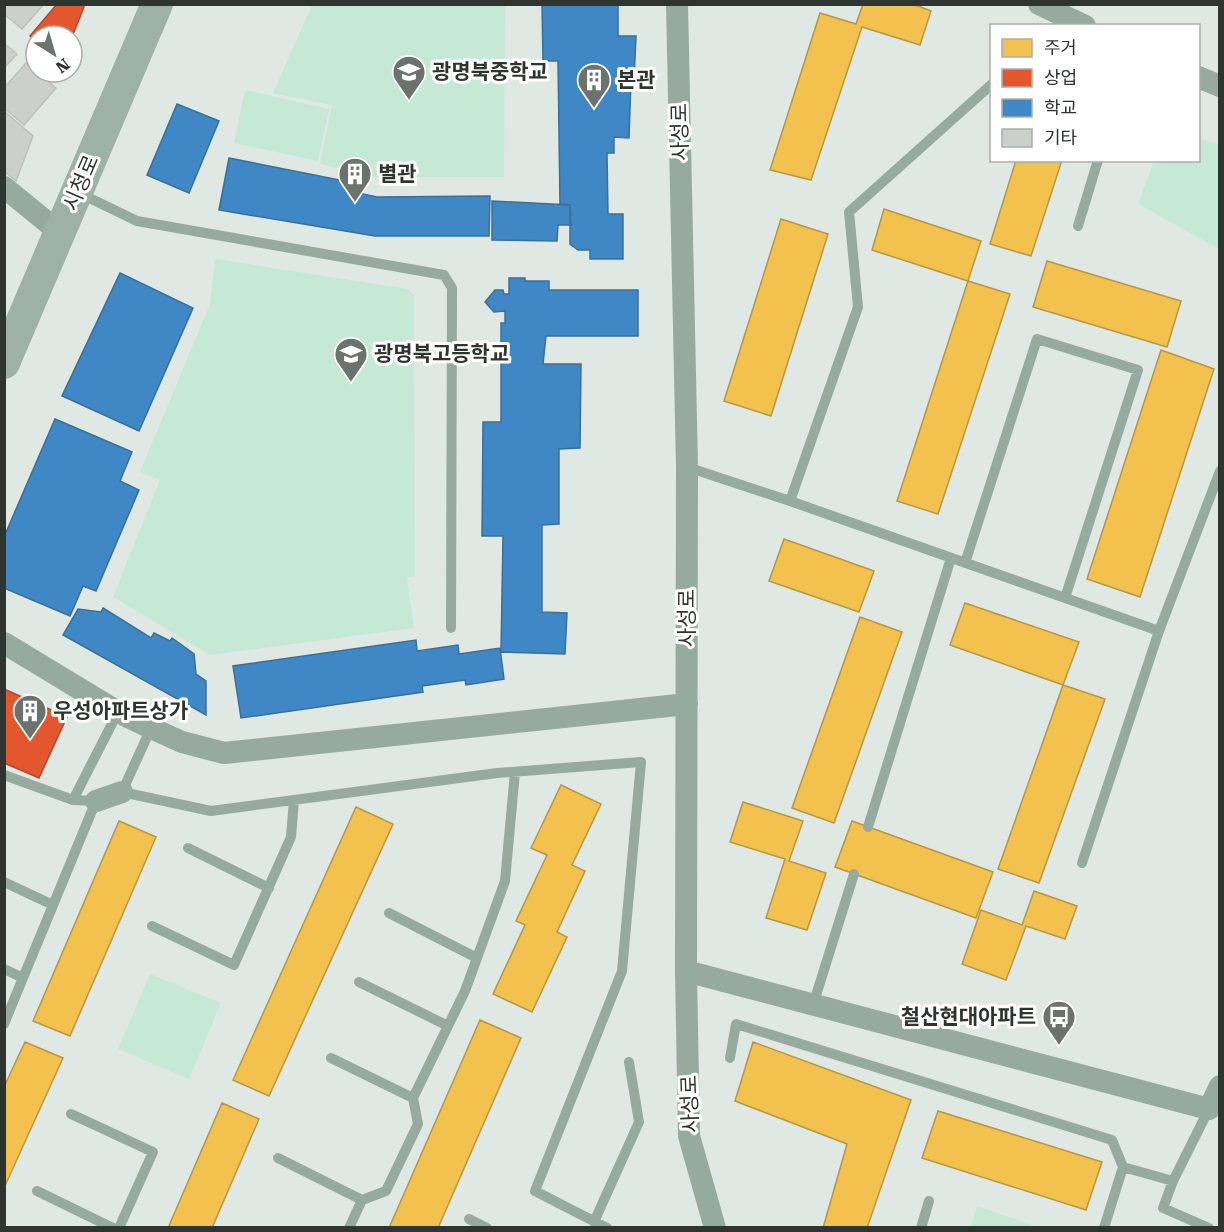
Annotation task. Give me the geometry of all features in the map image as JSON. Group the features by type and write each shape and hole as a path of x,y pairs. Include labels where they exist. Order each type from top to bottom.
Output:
{"main road":[{"name":"시청로","path":"4,363 157,4"}],"street":[{"name":"사성로","path":"677,4 687,467 686,971 689,1136 715,1227"},
{"path":"1039,4 1081,24"},
{"path":"1200,78 1220,86"},
{"path":"4,187 59,232"},
{"path":"4,643 118,712 182,742 224,753 687,704"},
{"path":"96,801 122,792"},
{"path":"686,971 1214,1110 1220,1086"}],"lane":[{"path":"790,501 858,307 849,212 990,86"},
{"path":"1078,226 1097,162"},
{"path":"77,192 137,221 444,275 452,288 451,628"},
{"path":"965,563 1037,339 1138,370 1065,598"},
{"path":"687,467 1160,631"},
{"path":"1082,863 1160,631 1220,471"},
{"path":"868,827 951,558"},
{"path":"73,800 118,712"},
{"path":"151,728 122,792 211,811 515,772 641,762 622,971 535,1191 602,1226 639,1122 629,1062"},
{"path":"349,1227 362,1200 386,1191 418,1124 414,1098 465,991 505,880 515,772"},
{"path":"4,775 73,800 96,801 4,1024"},
{"path":"152,926 234,965 291,837 294,800"},
{"path":"188,848 269,888"},
{"path":"813,1005 854,874"},
{"path":"4,882 53,905"},
{"path":"389,913 477,958"},
{"path":"4,969 23,978"},
{"path":"359,982 448,1026"},
{"path":"730,1058 736,1024 1112,1140 1123,1167 1104,1227"},
{"path":"331,1058 414,1098"},
{"path":"1209,1227 1163,1208 1173,1181 1214,1110"},
{"path":"71,1114 153,1152 119,1227"},
{"path":"278,1158 362,1200"},
{"path":"1123,1167 1173,1181"},
{"path":"37,1191 113,1227"},
{"path":"921,1227 928,1201"},
{"path":"470,1219 487,1227"}],"green space":[{"path":"312,5 505,5 504,177 376,177 320,164 332,105 273,93"},
{"path":"245,90 329,109 318,161 234,143"},
{"path":"1200,138 1219,145 1219,249 1138,204 1154,162 1200,162"},
{"path":"215,259 408,289 414,295 415,576 407,578 414,628 210,655 113,597 160,480 140,472 210,304"},
{"path":"150,974 221,1003 189,1079 118,1049"},
{"path":"977,1206 1037,1227 971,1227"}],"building: 주거":[{"path":"863,4 913,4 931,11 920,45 862,27 811,180 770,170 820,13 856,24"},
{"path":"1015,162 1061,162 1031,256 990,244"},
{"path":"884,209 981,241 968,281 872,250"},
{"path":"781,219 828,234 771,416 724,401"},
{"path":"1047,261 1181,301 1167,347 1033,307"},
{"path":"968,281 1010,294 938,514 897,501"},
{"path":"1161,350 1214,369 1140,597 1087,579"},
{"path":"784,539 874,571 859,612 769,581"},
{"path":"965,603 1079,642 1063,685 950,645"},
{"path":"860,617 902,632 834,823 792,808"},
{"path":"1063,685 1105,699 1039,883 998,869"},
{"path":"561,785 601,804 572,865 585,871 557,932 567,937 532,1012 493,994 525,925 516,921 547,855 531,848"},
{"path":"743,802 803,821 789,861 826,873 807,930 766,918 785,859 730,842"},
{"path":"356,807 393,824 269,1096 233,1080"},
{"path":"119,821 156,837 70,1036 33,1021"},
{"path":"852,821 993,872 976,918 835,867"},
{"path":"1034,891 1077,906 1065,939 1026,926 1006,980 962,964 981,910 1022,925"},
{"path":"480,1020 521,1038 438,1228 389,1228"},
{"path":"25,1042 63,1058 4,1188 4,1087"},
{"path":"753,1042 911,1100 867,1228 823,1228 847,1144 735,1101"},
{"path":"222,1103 259,1119 212,1228 168,1228"},
{"path":"938,1111 1102,1162 1086,1210 922,1158"}],"building: 상업":[{"path":"57,4 81,4 84,7 77,24 40,24"},
{"name":"우성아파트상가","path":"4,689 67,717 39,778 4,763"}],"building: 학교":[{"name":"본관","path":"542,4 618,4 618,36 636,36 634,80 631,80 629,138 614,137 614,153 607,153 608,214 623,214 623,259 590,259 590,250 578,250 570,244 570,205 560,204 558,61 543,61"},
{"path":"177,104 219,121 189,193 147,175"},
{"name":"별관","path":"229,158 350,182 348,191 377,197 490,196 489,236 375,236 219,210"},
{"path":"492,201 570,205 571,225 558,225 557,241 492,240"},
{"path":"120,273 193,308 139,431 62,396"},
{"path":"509,278 549,281 549,290 638,290 638,336 546,336 543,364 581,364 580,448 559,449 559,524 542,525 542,612 567,613 565,654 501,652 503,536 482,536 483,422 501,422 501,323 505,323 505,311 494,312 485,302 495,290 503,290 504,294 509,294"},
{"path":"55,419 132,452 120,481 139,490 96,591 83,586 70,616 4,588 4,537"},
{"path":"103,608 151,638 154,633 170,641 172,638 194,654 196,674 206,681 206,715 63,635 78,609 101,612"},
{"path":"416,640 417,651 458,645 459,654 500,648 504,679 466,685 465,680 422,686 423,692 241,718 233,666"}],"building: 기타":[{"path":"4,4 44,4 24,24 22,29 4,14"},
{"path":"4,43 17,54 4,68"},
{"path":"24,65 24,84 51,84 56,88 24,125 4,108 4,88"},
{"path":"4,111 33,136 16,181 4,171"}],"place":[{"name":"광명북중학교","path":"409,101"},
{"name":"본관","path":"594,109"},
{"name":"별관","path":"355,203"},
{"name":"광명북고등학교","path":"351,383"},
{"name":"우성아파트상가","path":"30,740"},
{"name":"철산현대아파트","path":"1059,1046"}]}
